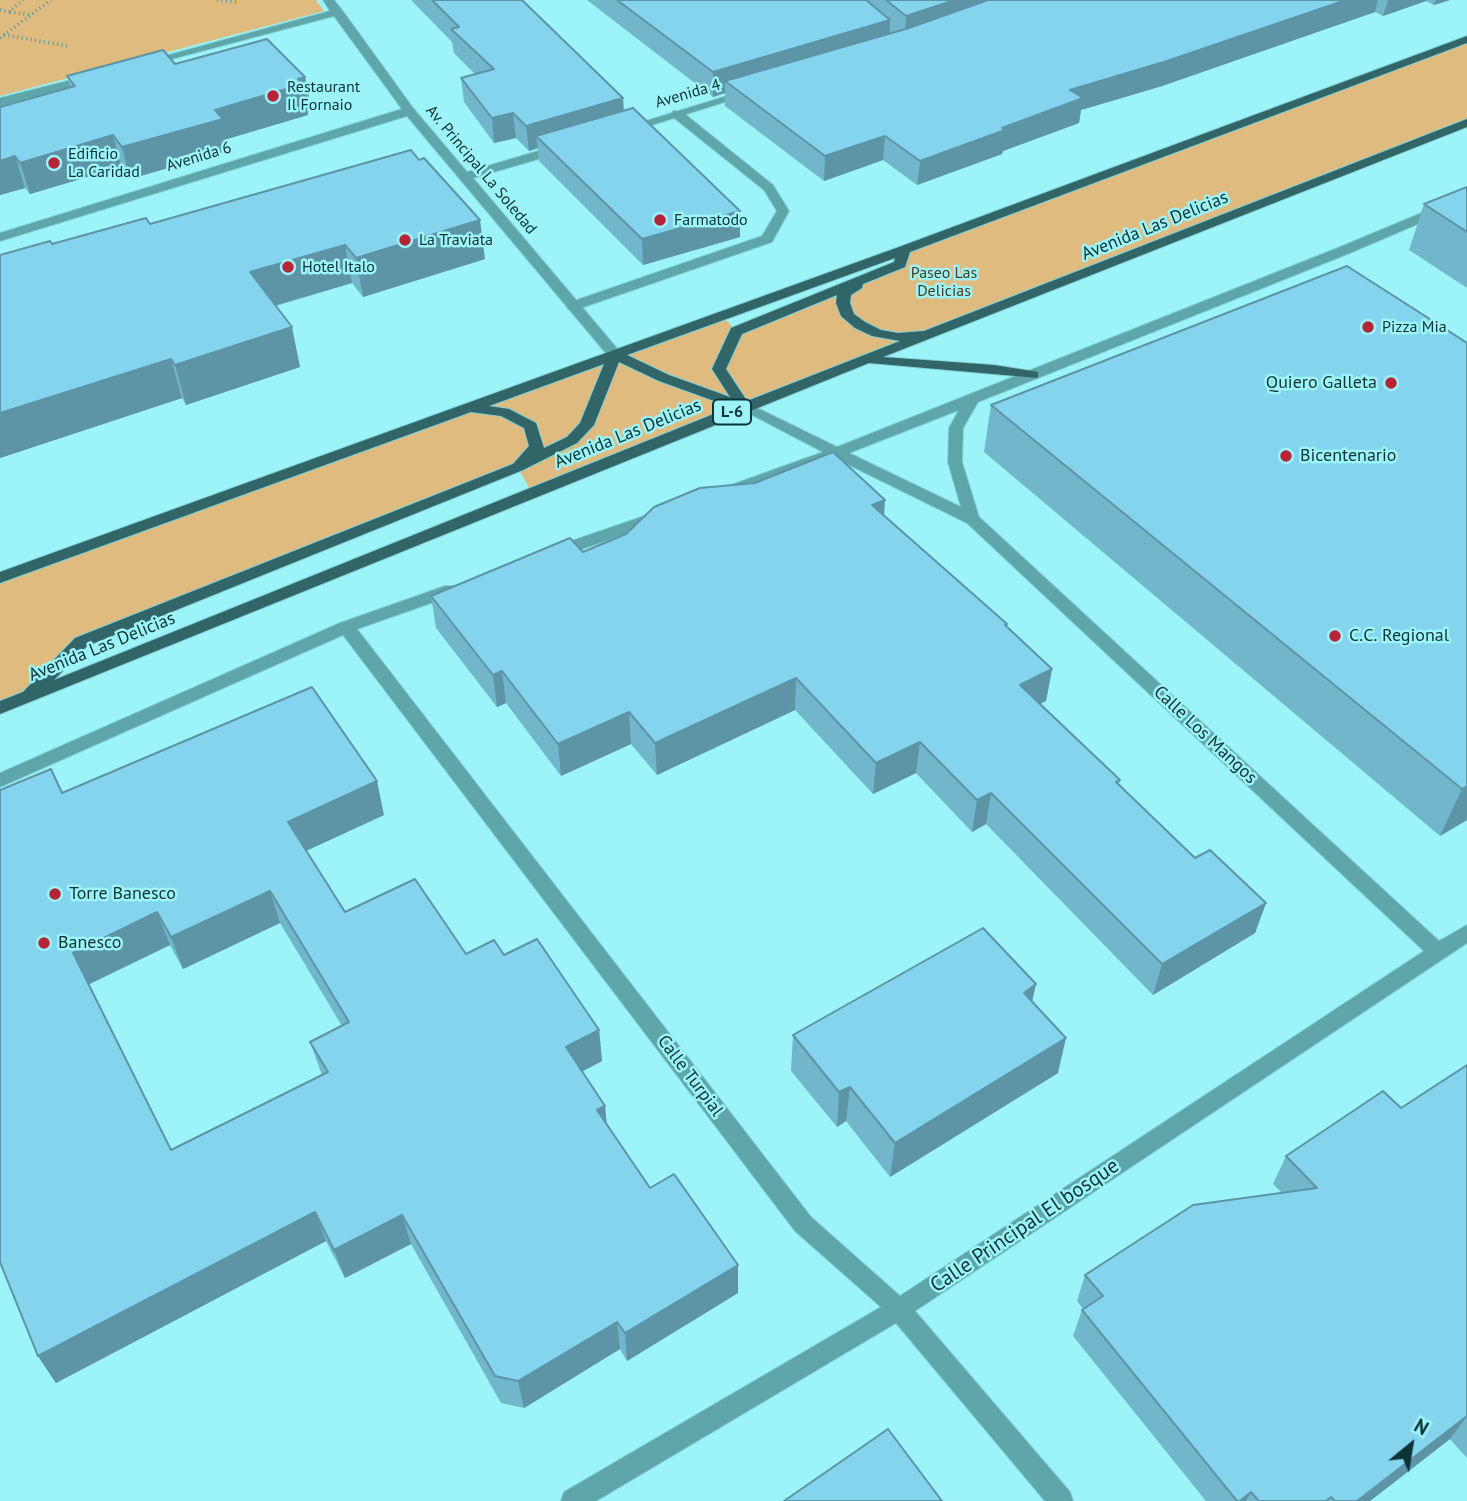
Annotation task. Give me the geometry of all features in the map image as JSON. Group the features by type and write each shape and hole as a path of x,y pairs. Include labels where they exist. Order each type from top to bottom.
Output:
{"main road":[{"path":"0,578 904,250 1467,39"},
{"name":"Avenida Las Delicias","path":"0,708 744,407 869,361 1467,123"},
{"path":"744,407 719,369 736,331 900,264 904,250"},
{"path":"869,277 844,293 843,303 848,316 860,325 877,333 898,337 946,330"},
{"path":"615,355 664,378 744,407"},
{"path":"23,699 81,642 518,467 572,440 587,425 615,355"},
{"path":"869,361 994,369 1034,375"},
{"path":"469,408 504,412 531,425 537,447 518,467"}],"street":[{"name":"Av. Principal La Soledad","path":"328,0 409,111 615,355"},
{"path":"142,64 338,12"},
{"path":"0,102 103,75"},
{"name":"Avenida 4","path":"610,134 757,90"},
{"name":"Avenida 6","path":"0,237 409,111"},
{"path":"573,306 767,239 783,211 769,188 677,114"},
{"path":"464,177 570,145"},
{"path":"708,498 972,400 1467,198"},
{"path":"972,400 956,428 955,462 972,519"},
{"path":"744,407 972,519"},
{"path":"540,558 669,512"},
{"name":"Calle Los Mangos","path":"972,519 1438,952"},
{"path":"0,780 346,627 463,586"},
{"name":"Calle Turpial","path":"346,627 803,1224 899,1310 1061,1501"},
{"name":"Calle Principal El bosque","path":"573,1501 899,1310 1467,933"}],"path":[{"path":"9,12 23,0"},
{"path":"0,38 51,0"},
{"path":"0,10 31,15"}],"green space":[{"path":"0,0 316,0 324,11 0,96"},
{"name":"Paseo Las Delicias","path":"1467,41 1467,121 532,493 518,468 81,642 23,699 0,708 0,578 722,316 736,330 900,264 904,250"}],"building":[{"path":"432,0 522,0 623,98 526,126 513,113 492,118 461,78 494,69 451,29 459,27"},
{"path":"617,0 866,0 890,20 713,72"},
{"path":"886,0 955,0 906,16"},
{"path":"988,0 1346,0 1167,61 1070,90 1083,98 920,161 885,136 825,156 725,81 909,28"},
{"path":"267,39 305,77 298,79 303,84 215,110 223,119 122,147 113,135 20,163 15,156 0,161 0,107 75,86 67,76 163,50 175,64"},
{"path":"633,108 740,211 642,239 536,136"},
{"path":"411,150 419,160 424,158 480,220 356,258 345,245 250,272 292,327 175,365 171,359 0,413 0,255 50,241 52,244 146,218 150,224"},
{"path":"1467,187 1467,232 1424,204"},
{"name":"C.C. Regional","path":"1347,266 1467,343 1467,786 1462,789 991,405"},
{"path":"833,452 885,500 872,505 1007,624 1005,625 1052,669 1020,685 1120,780 1116,782 1195,858 1210,850 1266,903 1162,964 991,793 977,800 920,742 876,763 796,678 655,743 629,712 558,744 502,671 493,675 431,596 570,538 583,552 626,534 654,507 700,488 755,483"},
{"path":"312,687 377,781 288,822 345,912 415,879 466,954 494,940 504,955 537,939 599,1030 566,1047 605,1106 597,1110 650,1188 674,1174 738,1265 625,1333 617,1322 518,1381 495,1376 402,1215 334,1250 315,1212 38,1356 0,1262 0,790 51,769 62,793","holes":["270,891 349,1022 310,1042 328,1072 171,1150 73,953 157,912 171,937"]},
{"path":"983,928 1036,984 1024,993 1066,1038 895,1143 850,1087 839,1092 793,1035"},
{"path":"1467,1065 1467,1416 1357,1501 1335,1501 1331,1497 1326,1501 1259,1501 1251,1492 1237,1501 1082,1310 1103,1296 1085,1275 1193,1205 1317,1188 1286,1156 1383,1091 1401,1108"},
{"path":"888,1429 942,1501 784,1501"}],"place":[{"name":"Restaurant Il Fornaio","path":"273,96"},
{"name":"Edificio La Caridad","path":"54,163"},
{"name":"Farmatodo","path":"660,220"},
{"name":"La Traviata","path":"405,240"},
{"name":"Hotel Italo","path":"288,267"},
{"name":"Pizza Mia","path":"1368,327"},
{"name":"Quiero Galleta","path":"1391,383"},
{"name":"Bicentenario","path":"1286,456"},
{"name":"C.C. Regional","path":"1335,636"},
{"name":"Torre Banesco","path":"55,894"},
{"name":"Banesco","path":"44,943"}]}
